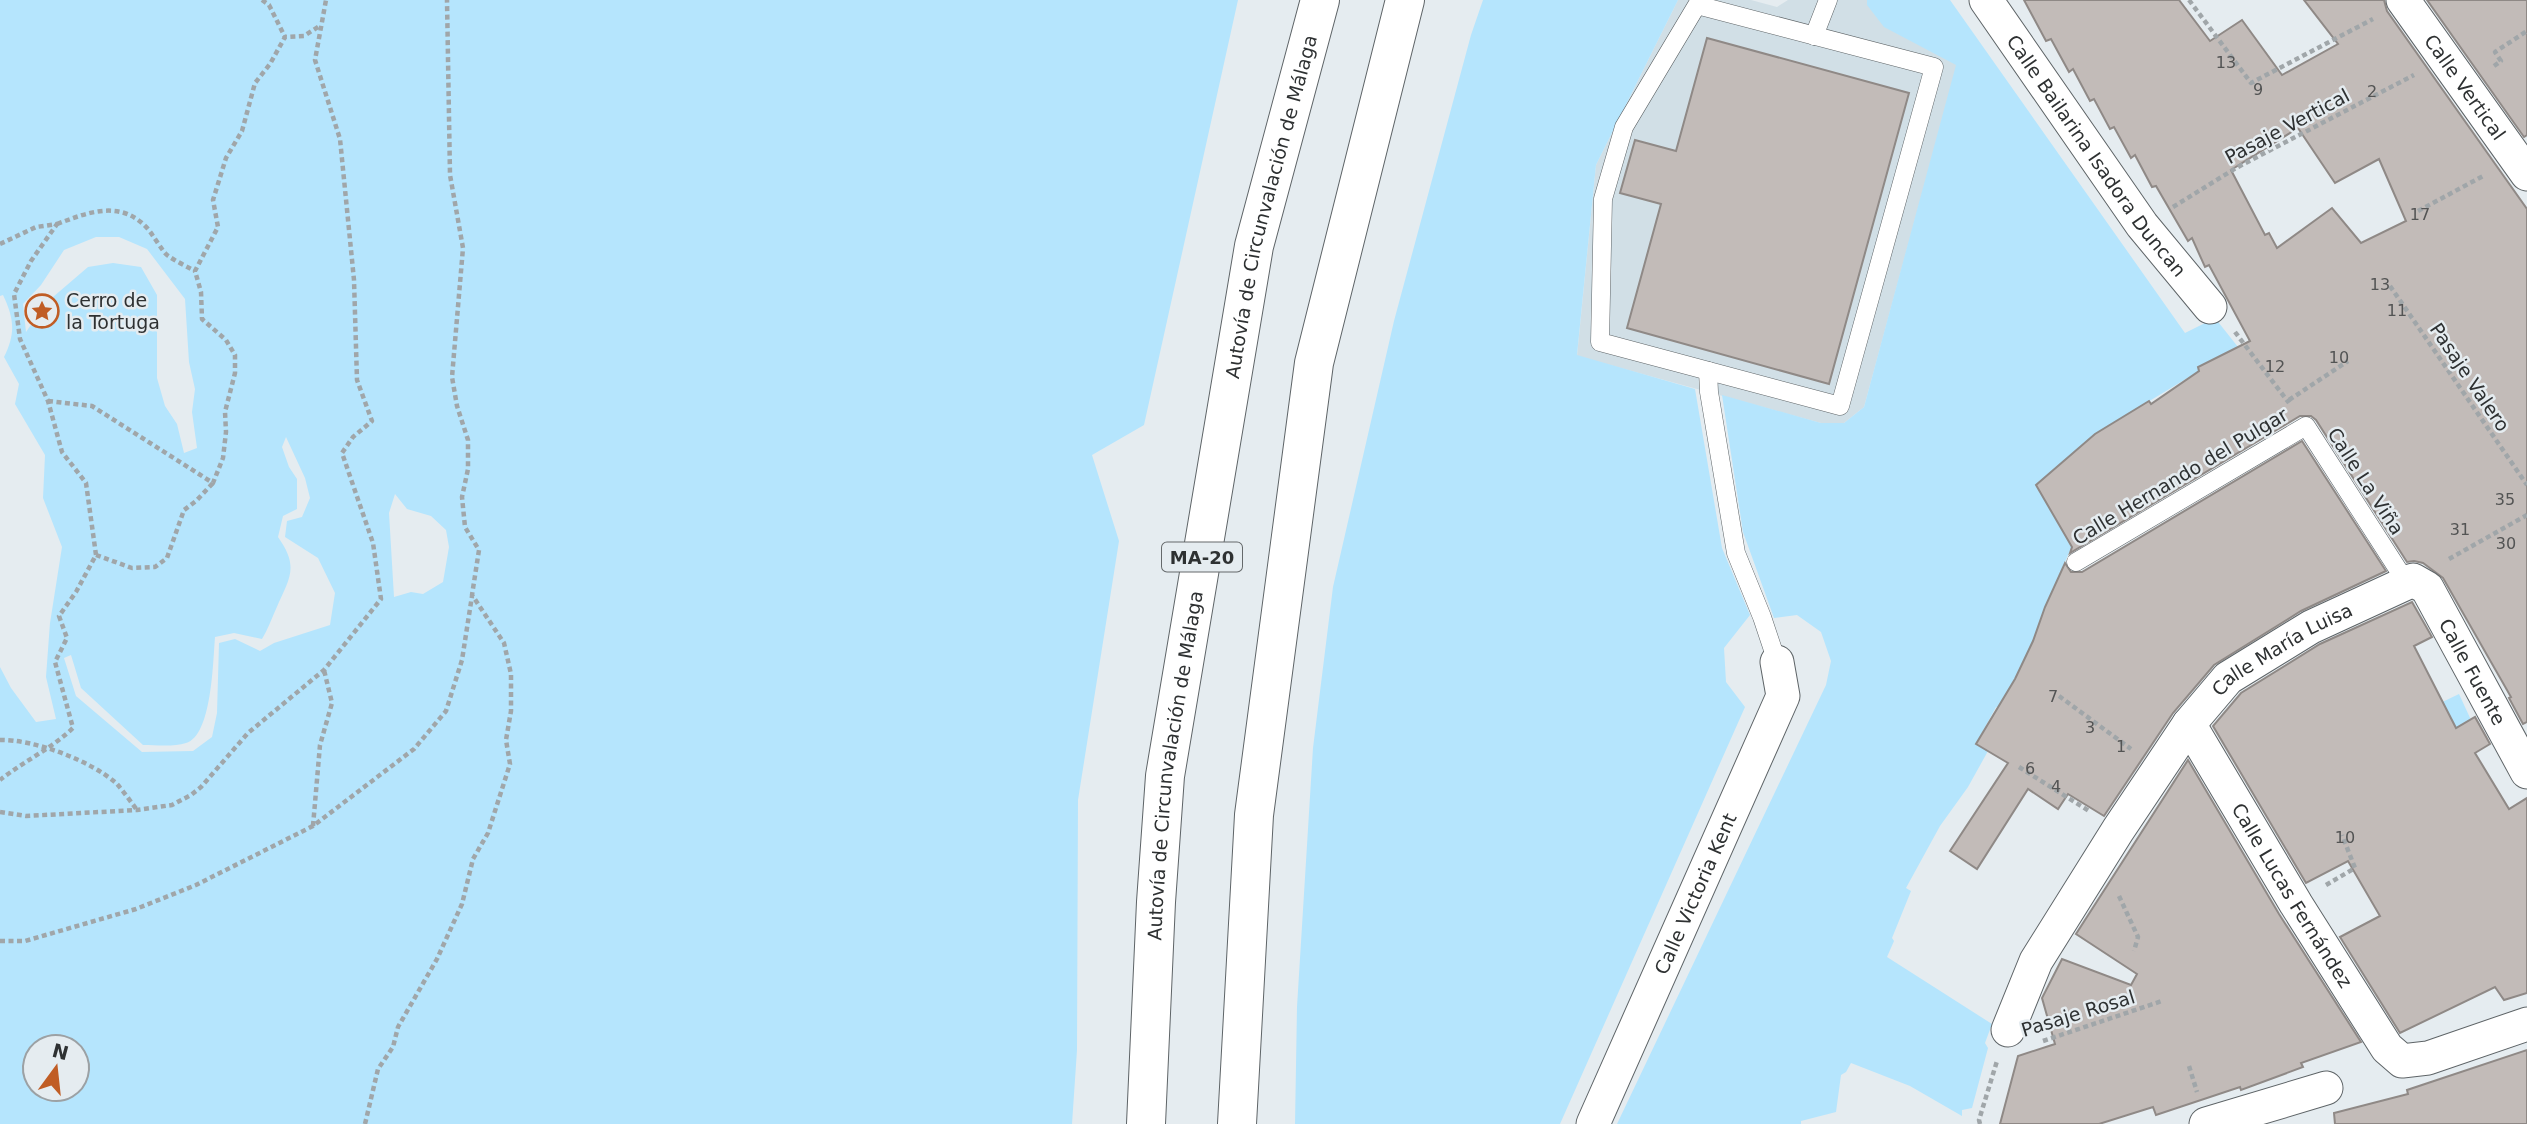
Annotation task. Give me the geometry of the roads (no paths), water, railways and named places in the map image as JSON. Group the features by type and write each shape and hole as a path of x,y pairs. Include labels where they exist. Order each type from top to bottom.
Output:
{"highway":[{"name":"Autovía de Circunvalación de Málaga","path":"1146,1124 1156,902 1165,776 1254,246 1320,0"},
{"path":"1237,1124 1254,815 1314,363 1405,0"}],"street":[{"name":"Calle Bailarina Isadora Duncan","path":"1986,0 2142,225 2210,307"},
{"name":"Calle Vertical","path":"2394,6 2527,174"},
{"name":"Calle María Luisa","path":"2004,1038 2036,961 2118,830 2189,724 2228,678 2311,627 2413,580"},
{"name":"Calle Fuente","path":"2413,580 2427,588 2527,772"},
{"name":"Calle Victoria Kent","path":"1593,1124 1783,696 1777,662"},
{"name":"Calle Lucas Fernández","path":"2189,724 2296,904 2387,1048 2402,1061 2428,1058 2527,1024"},
{"path":"2206,1124 2326,1088"}],"lane":[{"path":"1814,36 1828,0"},
{"path":"1697,5 1814,36 1934,67 1840,406 1600,342 1603,199 1624,127 1697,5"},
{"path":"1708,371 1709,392 1736,553 1777,662"},
{"name":"Calle Hernando del Pulgar","path":"2076,562 2306,426"},
{"name":"Calle La Viña","path":"2306,426 2399,571 2413,580"}],"place":[{"name":"Cerro de la Tortuga","path":"42,311"}]}
